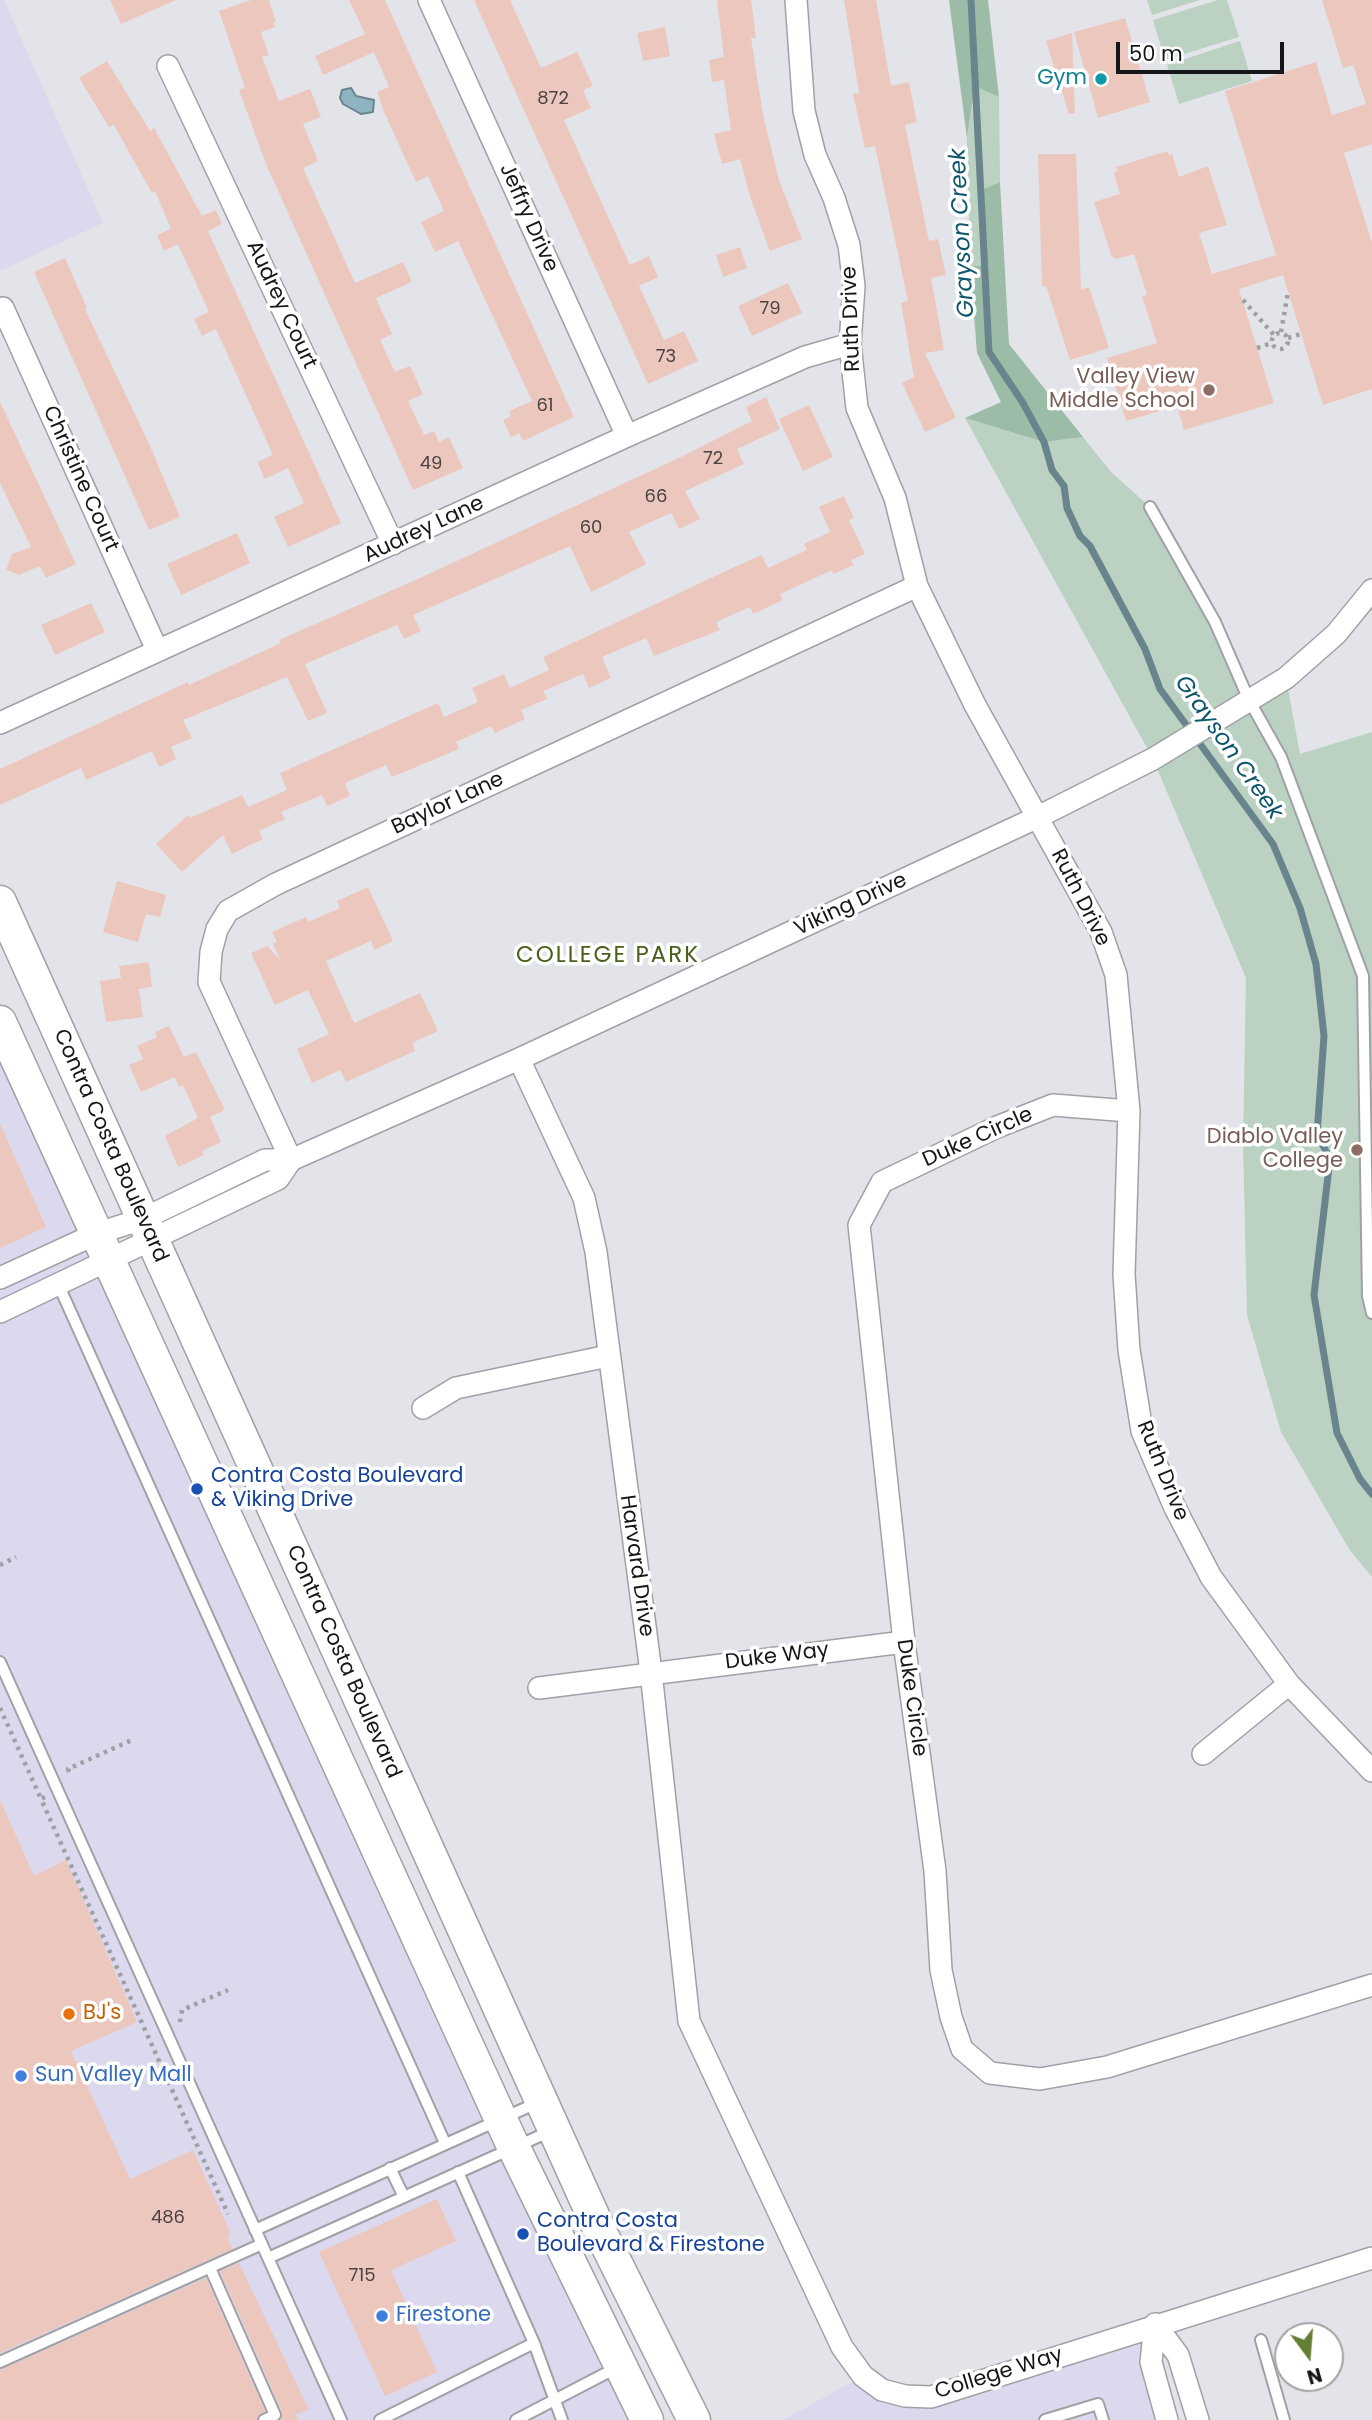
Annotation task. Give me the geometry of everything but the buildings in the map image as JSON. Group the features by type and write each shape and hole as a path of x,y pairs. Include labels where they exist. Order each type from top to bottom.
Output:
{"main road":[{"name":"Contra Costa Boulevard","path":"0,902 600,2231 694,2420"},
{"path":"0,1023 105,1247 514,2148 647,2420"}],"street":[{"name":"Jeffry Drive","path":"429,0 627,436"},
{"name":"Ruth Drive","path":"796,0 804,111 814,155 834,198 849,245 854,286 850,344 858,408 895,498 917,586 975,705 1101,932 1116,975 1129,1111 1124,1274 1129,1350 1142,1431 1175,1508 1211,1577 1289,1684 1372,1771"},
{"name":"Audrey Court","path":"168,66 393,544"},
{"name":"Christine Court","path":"4,308 157,650"},
{"name":"Audrey Lane","path":"0,723 627,436 805,357 850,344"},
{"name":"Baylor Lane","path":"291,1160 209,982 211,952 217,929 228,911 276,884 917,586"},
{"name":"Viking Drive","path":"105,1247 278,1179 291,1160 519,1059 1038,817 1153,759 1286,678 1336,634 1372,590"},
{"name":"Harvard Drive","path":"519,1059 584,1198 596,1252 651,1672 689,2021 718,2081"},
{"name":"Duke Circle","path":"1129,1111 1053,1105 997,1126 882,1182 859,1225 904,1643 935,1871 941,1970 961,2049 990,2073 1040,2079 1107,2067 1372,1985"},
{"name":"Viking Drive","path":"105,1247 148,1229"},
{"path":"0,1278 105,1247"},
{"path":"0,1312 59,1286 105,1247"},
{"path":"423,1408 456,1388 608,1356"},
{"name":"Duke Way","path":"539,1688 651,1672 904,1643"},
{"path":"1203,1754 1289,1684"},
{"name":"College Way","path":"718,2081 842,2347 863,2376 882,2390 905,2396 931,2397 1155,2324 1372,2258"},
{"path":"1155,2324 1151,2362 1167,2420"},
{"path":"1155,2324 1178,2355 1198,2420"}],"lane":[{"path":"1150,507 1215,622 1244,703 1281,757 1363,976 1368,1296 1372,1313"},
{"path":"59,1286 445,2143"},
{"path":"0,1662 341,2420"},
{"path":"255,2230 541,2101"},
{"path":"268,2258 554,2129"},
{"path":"390,2168 404,2197"},
{"path":"458,2172 534,2343 562,2420"},
{"path":"0,2362 262,2244"},
{"path":"210,2268 275,2415 264,2420"},
{"path":"1261,2340 1284,2420"},
{"path":"380,2420 534,2343"},
{"path":"516,2420 620,2366"},
{"path":"1045,2420 1098,2404 1103,2420"}],"path":[{"path":"1281,332 1288,292"},
{"path":"1243,300 1274,335"},
{"path":"1274,335 1281,332"},
{"path":"1281,332 1288,338"},
{"path":"1274,335 1272,343 1275,348 1283,349 1288,338 1301,334"},
{"path":"1257,348 1272,343"},
{"path":"0,1564 16,1557"},
{"path":"0,1708 41,1799"},
{"path":"143,2035 180,2022 182,2010 228,1990"}],"shaded area":[{"path":"0,0 4,0 103,223 0,271"},
{"path":"0,1022 647,2420 0,2420"},
{"path":"1155,2324 1167,2420 783,2420 863,2376 905,2396"}],"green space":[{"path":"949,0 988,0 999,97 975,86 967,138"},
{"path":"1147,0 1200,0 1152,15"},
{"path":"1218,0 1227,0 1239,37 1165,60 1153,20"},
{"path":"1240,41 1252,81 1179,104 1167,65"},
{"path":"976,85 999,97 1000,182 982,190 986,265 970,266 967,138"},
{"path":"1000,182 1009,344 1083,437 1044,442 965,418 1001,402 977,353 970,266 986,265 981,190"},
{"path":"965,418 1044,442 1083,437 1111,472 1150,507 1215,622 1249,700 1286,678 1300,754 1372,732 1372,1577 1349,1549 1281,1432 1247,1315 1243,1144 1246,978 1153,759"}],"water":[{"path":"351,88 356,96 374,100 373,112 361,114 343,104 340,98 342,90"}],"waterway":[{"name":"Grayson Creek","path":"971,0 989,352 1023,403 1044,442 1052,470 1064,486 1067,508 1080,536 1090,546 1145,649 1160,689 1273,844 1300,908 1316,964 1324,1036 1317,1134 1330,1159 1314,1295 1337,1433 1360,1479 1372,1494"}],"place":[{"name":"Gym","path":"1101,79"},
{"name":"Valley View Middle School","path":"1209,390"},
{"name":"Diablo Valley College","path":"1357,1150"},
{"name":"Contra Costa Boulevard & Viking Drive","path":"197,1489"},
{"name":"BJ's","path":"69,2014"},
{"name":"Sun Valley Mall","path":"21,2076"},
{"name":"Contra Costa Boulevard & Firestone","path":"523,2234"},
{"name":"Firestone","path":"382,2316"}],"district":[{"name":"COLLEGE PARK","path":"608,956"}]}
